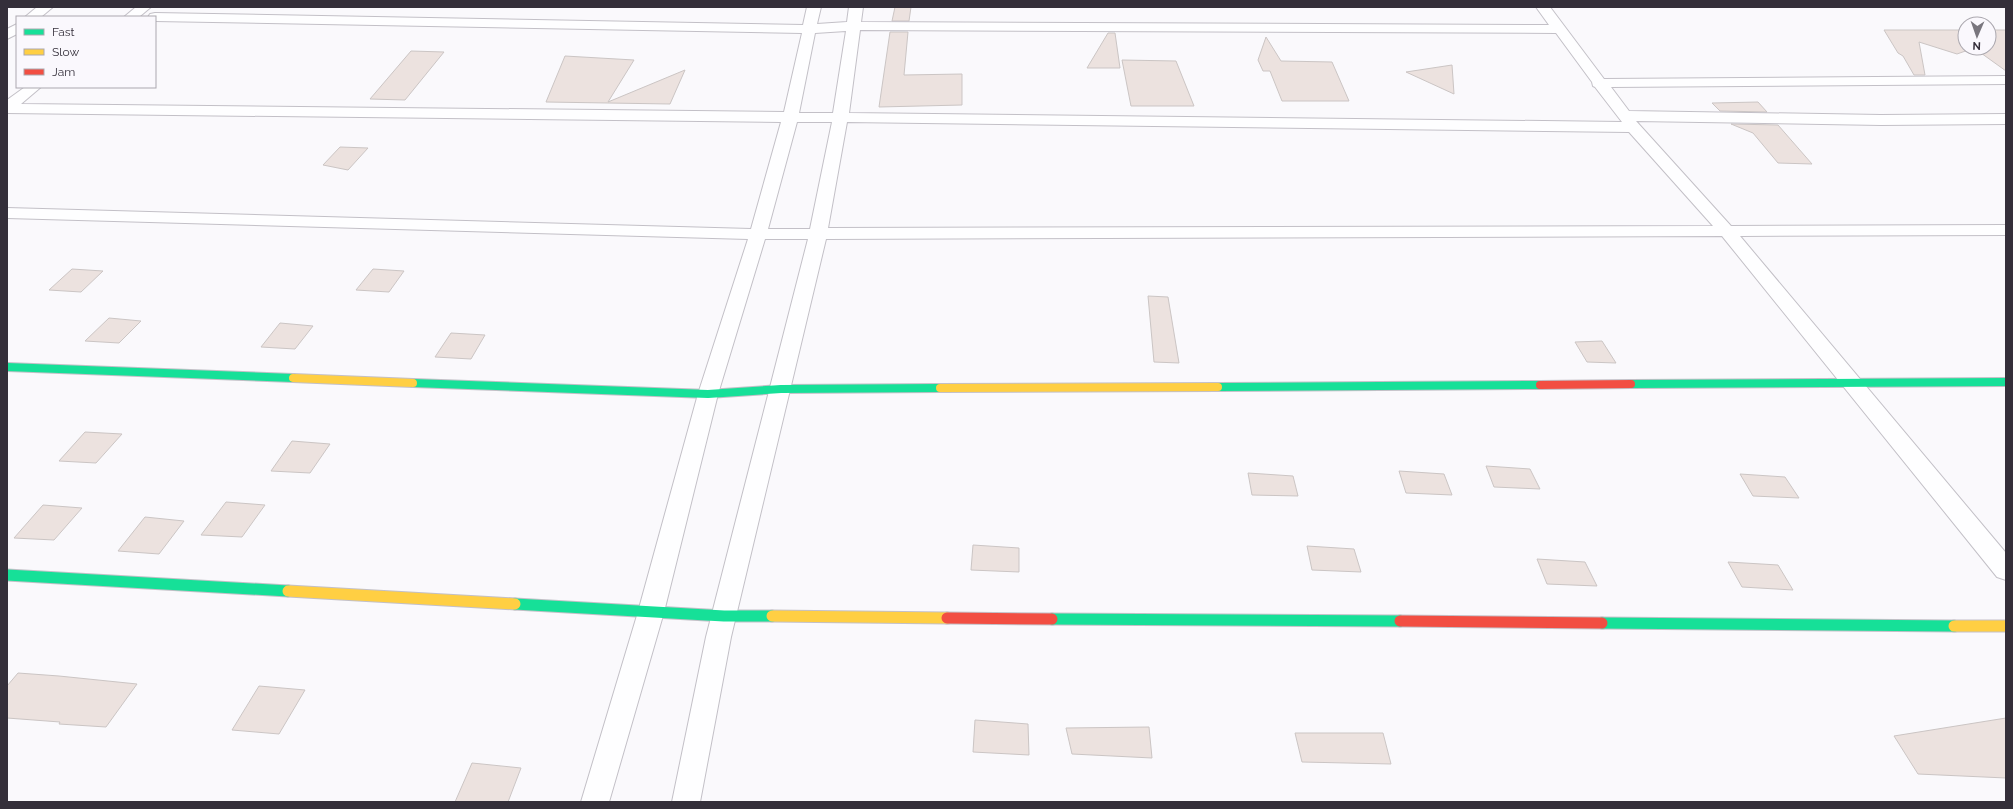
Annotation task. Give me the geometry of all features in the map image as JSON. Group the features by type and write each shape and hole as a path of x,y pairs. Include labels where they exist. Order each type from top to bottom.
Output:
{"street":[{"path":"33,16 46,7"},
{"path":"131,16 144,7"},
{"path":"595,802 651,612 708,394 758,234 790,118 808,29 814,7"},
{"path":"1543,7 1561,29 1598,82 1629,121 1725,230 2006,570"},
{"path":"156,17 808,29 855,17 1561,29"},
{"path":"686,802 724,616 781,389 842,118 855,17"},
{"path":"7,35 16,28"},
{"path":"1598,82 2006,80"},
{"path":"7,107 33,88"},
{"path":"7,107 790,118 1629,121 2006,119"},
{"path":"7,213 758,234 2006,230"},
{"path":"7,367 708,394 781,389 2006,382"},
{"path":"7,575 724,616 2006,626"}],"building":[{"path":"895,7 911,7 909,21 892,21"},
{"path":"1884,30 1957,30 1957,54 1919,42 1925,75 1914,75 1903,56 1898,53"},
{"path":"1997,30 2006,30 2006,71 1985,56 1997,56"},
{"path":"890,32 908,32 904,75 962,74 962,105 879,107"},
{"path":"1108,33 1115,33 1120,68 1087,68"},
{"path":"1266,37 1281,61 1332,62 1349,101 1282,101 1270,71 1263,71 1258,60"},
{"path":"411,51 444,52 405,100 370,99"},
{"path":"565,56 634,60 608,102 685,70 670,104 546,102"},
{"path":"1122,60 1176,61 1194,106 1131,106"},
{"path":"1452,65 1454,94 1406,72"},
{"path":"1758,102 1767,112 1720,111 1712,103"},
{"path":"1731,124 1778,125 1812,164 1778,163 1753,133"},
{"path":"340,147 368,148 348,170 323,165"},
{"path":"72,269 103,271 81,292 49,290"},
{"path":"373,269 404,271 389,292 356,290"},
{"path":"1148,296 1168,297 1179,363 1154,362"},
{"path":"109,318 141,321 119,343 85,341"},
{"path":"280,323 313,326 295,349 261,347"},
{"path":"451,333 485,335 471,359 435,357"},
{"path":"1602,341 1616,363 1587,362 1575,342"},
{"path":"85,432 122,434 96,463 59,461"},
{"path":"292,441 330,444 310,473 271,471"},
{"path":"1486,466 1530,469 1540,489 1494,487"},
{"path":"1399,471 1444,474 1452,495 1406,493"},
{"path":"1248,473 1293,476 1298,496 1252,495"},
{"path":"1740,474 1785,477 1799,498 1753,496"},
{"path":"226,502 265,505 242,537 201,535"},
{"path":"43,505 82,508 54,540 14,538"},
{"path":"145,517 184,521 159,554 118,551"},
{"path":"973,545 1019,548 1019,572 971,570"},
{"path":"1307,546 1354,549 1361,572 1312,570"},
{"path":"1537,559 1585,562 1597,586 1547,584"},
{"path":"1728,562 1778,565 1793,590 1742,587"},
{"path":"18,673 137,684 106,727 59,724 60,722 7,718 7,686"},
{"path":"259,686 305,690 279,734 232,730"},
{"path":"2006,718 2006,778 1918,774 1894,736"},
{"path":"975,720 1028,724 1029,755 973,752"},
{"path":"1149,727 1152,758 1072,754 1066,728"},
{"path":"1295,733 1383,733 1391,764 1302,762"},
{"path":"472,763 521,768 508,802 455,802"}],"traffic: fast":[{"path":"7,367 293,378"},
{"path":"1631,384 2006,382"},
{"path":"413,383 708,394 781,389 940,388"},
{"path":"1218,387 1540,385"},
{"path":"7,575 288,591"},
{"path":"515,604 724,616 772,616"},
{"path":"1052,619 1400,621"},
{"path":"1602,623 1954,626"}],"traffic: slow":[{"path":"293,378 413,383"},
{"path":"940,388 1218,387"},
{"path":"288,591 515,604"},
{"path":"772,616 947,618"},
{"path":"1954,626 2006,626"}],"traffic: jam":[{"path":"1540,385 1631,384"},
{"path":"947,618 1052,619"},
{"path":"1400,621 1602,623"}]}
